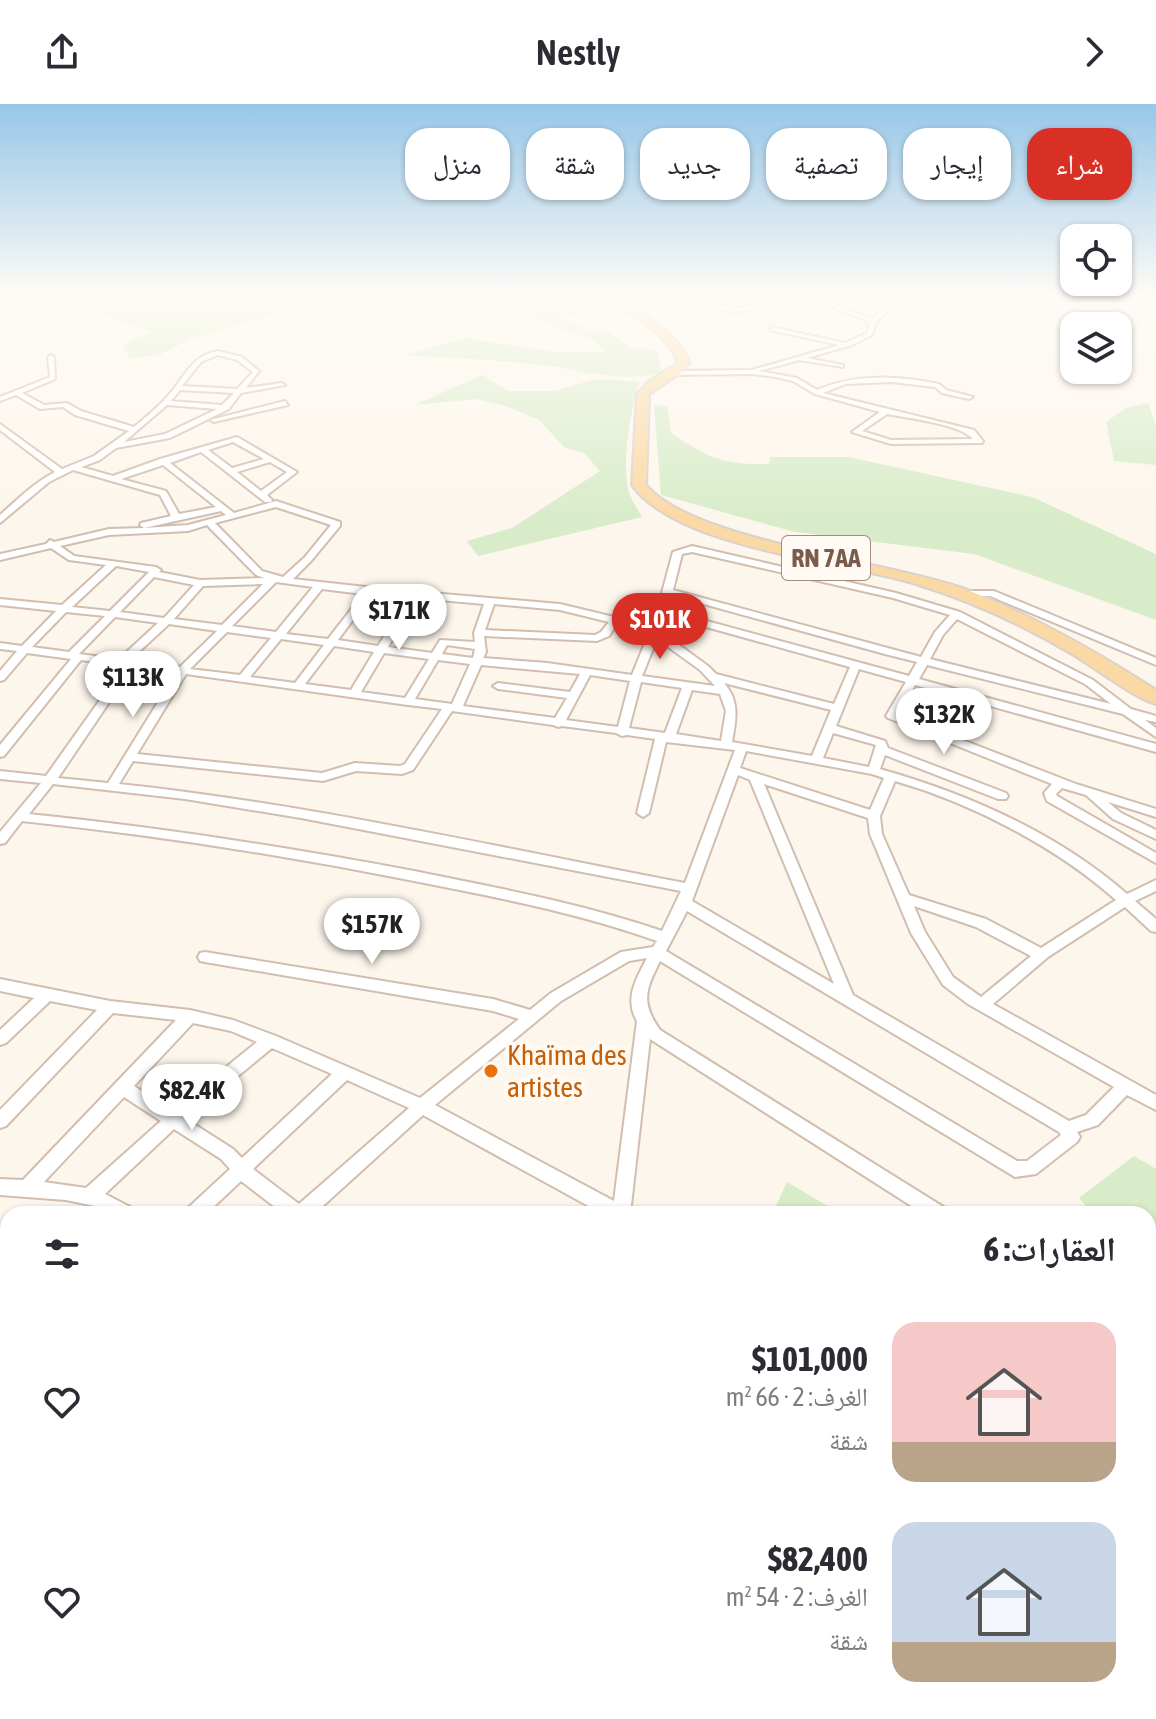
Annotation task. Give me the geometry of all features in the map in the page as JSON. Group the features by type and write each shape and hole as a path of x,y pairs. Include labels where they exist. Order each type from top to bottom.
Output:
{"main road":[{"path":"672,373 678,368"},
{"name":"RN 7AA","path":"672,373 652,384 643,394 639,485 651,498 676,512 751,541 899,574 963,594 1093,658 1156,698"}],"street":[{"path":"1,398 53,378 52,368"},
{"path":"0,520 34,490 61,472 75,468 111,447 166,403 192,368"},
{"path":"197,423 225,406 257,372 253,368"},
{"path":"752,372 762,368"},
{"path":"672,373 752,372 790,378 817,393 965,430 979,441 891,442 856,432 885,412"},
{"path":"817,393 849,380 872,379 937,385 944,392 969,397"},
{"path":"179,388 240,391 282,385"},
{"path":"18,393 43,407 64,405 78,413 132,429"},
{"path":"166,403 225,406"},
{"path":"111,447 152,441 197,423 285,403"},
{"path":"0,426 61,472"},
{"path":"115,478 234,439 293,472 261,495"},
{"path":"112,786 183,670 277,580 308,559 337,524 276,504 202,449"},
{"path":"234,470 270,460"},
{"path":"163,461 233,516"},
{"path":"75,468 163,493 173,490"},
{"path":"184,488 194,485"},
{"path":"163,493 176,517"},
{"path":"124,531 181,529 276,504"},
{"path":"0,557 50,543 124,531 222,508"},
{"path":"210,523 259,573 277,580"},
{"path":"50,543 72,558 154,569 154,574"},
{"path":"622,733 678,552 692,549 896,596 956,614 1089,682 1156,734"},
{"path":"0,678 65,607 114,563"},
{"path":"154,574 200,583 277,580 560,607 615,620 652,632 713,677 725,691 732,711 726,745"},
{"path":"0,753 75,656 154,574"},
{"path":"0,840 50,780 127,663 200,583"},
{"path":"243,679 320,585"},
{"path":"298,686 370,591"},
{"path":"667,591 1156,719"},
{"path":"354,694 415,593"},
{"path":"963,594 991,593 1156,662"},
{"path":"130,757 323,777 355,767 402,770 409,767 452,708 476,661 481,646 479,633 490,601"},
{"path":"0,602 65,607 476,661 519,662 725,691"},
{"path":"660,611 911,683 1156,748"},
{"path":"873,771 879,745 892,716 939,634 956,614"},
{"path":"747,635 766,618"},
{"path":"479,633 597,638 605,634 615,620"},
{"path":"408,702 444,642 481,646"},
{"path":"0,646 742,747 873,771 972,805 1040,839 1125,900 1156,927"},
{"path":"816,760 855,667"},
{"path":"558,724 587,671"},
{"path":"713,677 836,708"},
{"path":"498,686 575,696"},
{"path":"643,813 664,738 688,687"},
{"path":"892,716 1088,792 1156,813"},
{"path":"829,728 879,745 1002,796"},
{"path":"621,1206 644,1023 638,999 639,988 686,895 742,747"},
{"path":"733,770 874,816"},
{"path":"0,775 112,786 315,816 686,895 847,998 1067,1129 1071,1137 1030,1169 1015,1169 623,922 551,902 192,836 19,817"},
{"path":"891,776 874,816 876,834 918,933 943,975 982,1005 1156,1103"},
{"path":"755,777 847,998"},
{"path":"1061,782 1050,793 1051,798 1156,859"},
{"path":"1088,792 1117,816 1156,835"},
{"path":"982,1005 1040,954 1125,900 1156,885"},
{"path":"903,898 981,923 1040,954"},
{"path":"308,1206 530,1016 582,980 626,956 660,945"},
{"path":"205,957 493,1005 530,1016"},
{"path":"0,985 110,1007 190,1016 233,1026 422,1106 605,1206"},
{"path":"0,1039 48,994"},
{"path":"0,1121 110,1007"},
{"path":"26,1189 190,1016"},
{"path":"644,1023 654,1034 926,1206"},
{"path":"90,1196 173,1120 270,1040"},
{"path":"203,1206 344,1073"},
{"path":"1067,1129 1092,1120 1125,1086"},
{"path":"123,1088 227,1154 242,1171 288,1206"},
{"path":"0,1187 90,1196 115,1206"}],"green space":[{"path":"564,368 660,368 660,373 644,376 612,376"},
{"path":"482,375 508,391 555,391 596,379 639,382 630,423 626,469 630,495 642,517 478,556 467,541 512,528 600,471 584,453 565,448 539,420 506,406 475,399 415,405"},
{"path":"1148,403 1156,426 1156,465 1114,461 1106,422 1126,408"},
{"path":"654,405 667,406 671,433 706,454 728,461 769,464 770,457 849,457 1032,497 1156,554 1156,620 974,554 795,532 661,495"},
{"path":"1134,1156 1156,1169 1156,1206 1086,1206 1079,1198"},
{"path":"787,1182 828,1206 776,1206"}],"place":[{"name":"Khaïma des artistes","path":"491,1071"}]}
